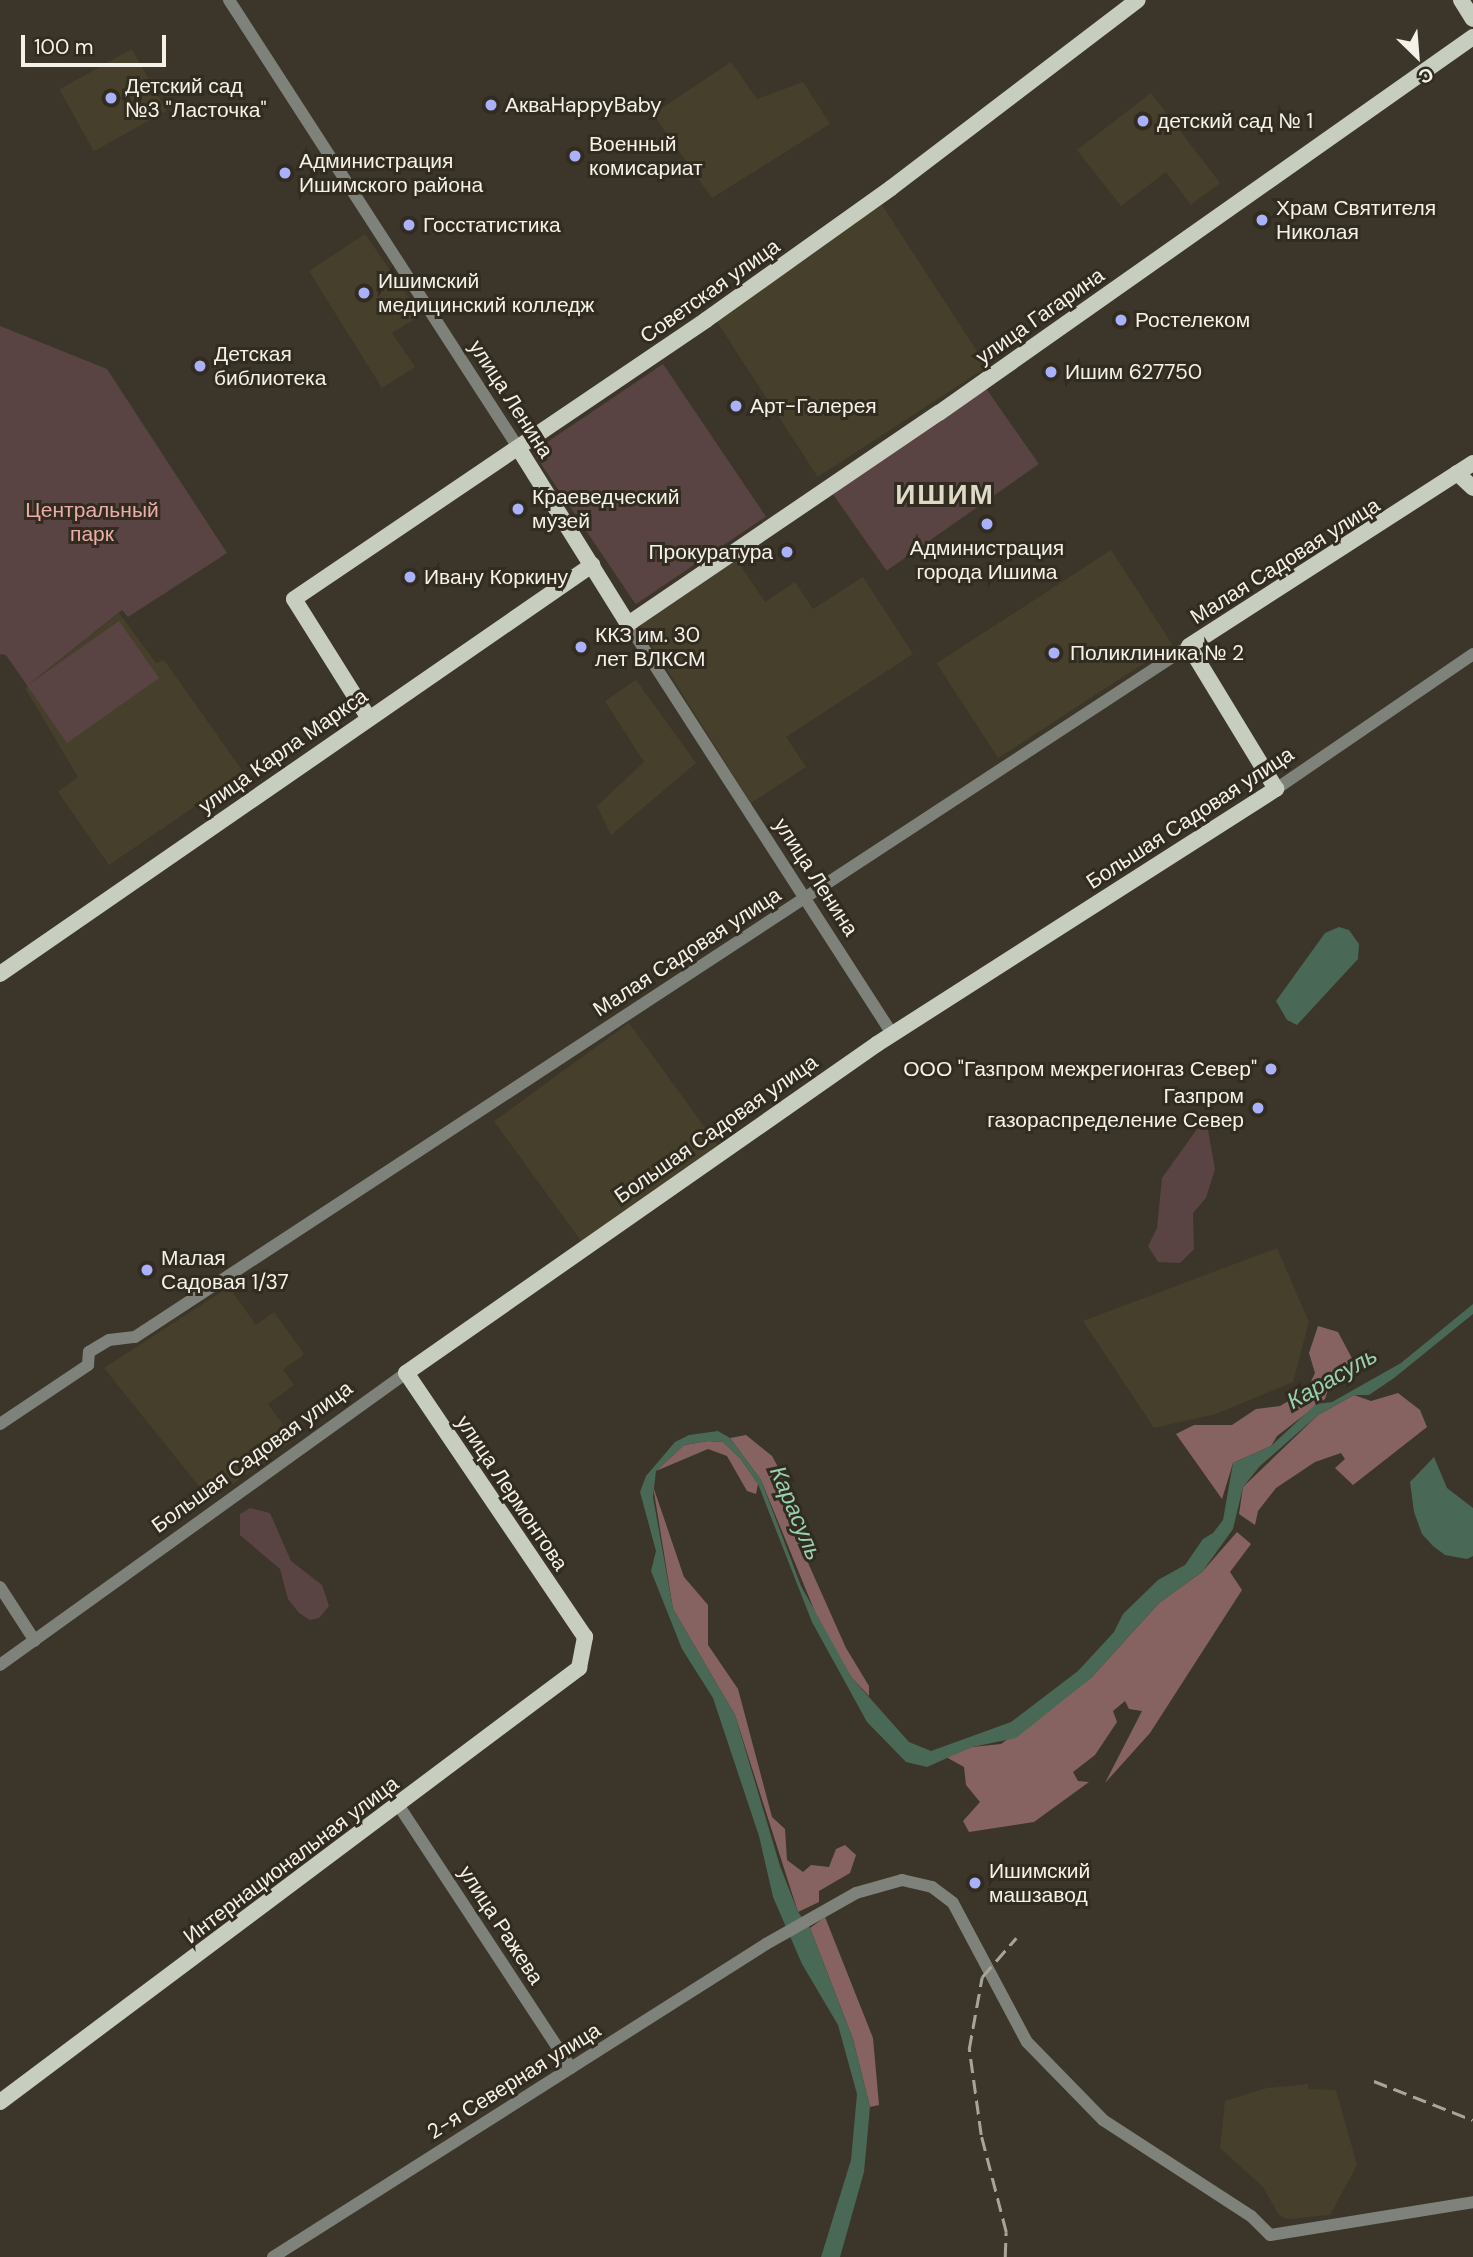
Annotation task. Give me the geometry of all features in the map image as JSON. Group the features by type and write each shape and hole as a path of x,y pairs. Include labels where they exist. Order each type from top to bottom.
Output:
{"main road":[{"name":"Советская улица","path":"368,717 295,599 519,449 891,188 1138,0"},
{"path":"1461,0 1473,19"},
{"name":"улица Гагарина","path":"628,624 948,406 1473,37"},
{"name":"улица Ленина","path":"519,449 628,624"},
{"name":"Малая Садовая улица","path":"1189,646 1473,463"},
{"path":"1457,473 1473,488"},
{"name":"улица Карла Маркса","path":"0,974 368,717 592,565"},
{"path":"1189,646 1276,789"},
{"name":"Большая Садовая улица","path":"406,1373 891,1034 1276,789"},
{"name":"улица Лермонтова","path":"406,1373 585,1637"},
{"name":"Интернациональная улица","path":"0,2102 240,1926 267,1900 571,1677 585,1653 585,1637"}],"street":[{"name":"улица Ленина","path":"229,0 519,449"},
{"name":"улица Ленина","path":"628,624 891,1034"},
{"name":"Малая Садовая улица","path":"0,1424 88,1365 89,1352 109,1340 135,1337 806,901 1189,646"},
{"name":"Большая Садовая улица","path":"1276,789 1473,654"},
{"name":"Большая Садовая улица","path":"0,1665 406,1373"},
{"path":"0,1587 35,1641"},
{"name":"улица Ражева","path":"397,1804 571,2068"},
{"name":"2-я Северная улица","path":"273,2257 776,1938 823,1910 883,1882 902,1880 932,1887 953,1903 1027,2042 1103,2120 1251,2216 1270,2235 1473,2202"}],"shaded area":[{"name":"Детский сад №3 \"Ласточка\"","path":"132,49 166,111 94,151 59,89"},
{"path":"731,62 757,99 803,82 830,124 712,198 653,114"},
{"name":"детский сад № 1","path":"1151,93 1220,183 1191,205 1166,172 1121,206 1077,150"},
{"path":"882,205 987,367 818,477 713,315"},
{"name":"Ишимский медицинский колледж","path":"365,234 421,315 392,333 415,367 382,388 309,271"},
{"name":"Поликлиника № 2","path":"1111,550 1173,645 998,758 937,663"},
{"path":"734,556 765,602 795,582 813,609 863,577 913,654 786,737 806,767 751,803 637,622"},
{"path":"119,613 156,663 164,660 244,773 109,865 58,792 78,777 25,688"},
{"path":"636,680 696,763 611,835 597,806 644,762 605,701"},
{"path":"1339,927 1349,930 1359,944 1358,959 1297,1025 1287,1020 1276,1001 1325,933"},
{"path":"629,1023 718,1145 583,1243 494,1121"},
{"path":"1277,1248 1309,1322 1293,1382 1216,1414 1154,1428 1083,1321"},
{"path":"229,1287 256,1325 274,1312 304,1354 283,1370 294,1385 268,1404 294,1440 210,1500 104,1368"},
{"path":"1473,1304 1473,1314 1394,1378 1369,1395 1354,1395 1318,1415 1260,1466 1243,1487 1233,1529 1202,1572 1159,1603 1091,1678 1016,1738 972,1747 927,1767 906,1762 867,1722 812,1622 758,1484 740,1458 723,1442 708,1441 684,1445 656,1471 653,1497 673,1609 735,1715 780,1866 798,1912 810,1928 853,2039 870,2107 864,2172 840,2257 821,2257 851,2160 857,2094 838,2025 802,1964 773,1897 759,1836 713,1698 682,1649 651,1571 656,1551 640,1492 646,1476 675,1442 689,1435 718,1431 730,1438 761,1480 801,1586 852,1678 909,1742 931,1751 1011,1722 1078,1671 1114,1632 1123,1614 1158,1580 1185,1565 1203,1539 1213,1533 1223,1520 1233,1463 1271,1446 1316,1404 1332,1402 1401,1363"},
{"path":"1318,1326 1338,1332 1355,1364 1355,1379 1330,1384 1325,1399 1277,1436 1271,1446 1233,1463 1222,1499 1176,1434 1194,1425 1232,1425 1256,1409 1280,1406 1307,1390 1315,1373 1309,1353"},
{"path":"1398,1393 1420,1410 1427,1427 1353,1485 1335,1468 1345,1459 1341,1453 1315,1462 1276,1488 1258,1511 1255,1525 1239,1514 1243,1487 1318,1415 1354,1395 1371,1401"},
{"path":"746,1435 772,1456 783,1476 783,1497 809,1565 846,1648 869,1686 869,1696 852,1678 822,1629 761,1480 730,1438"},
{"path":"708,1441 723,1442 740,1458 758,1484 756,1494 747,1491 727,1456 708,1449 656,1471 684,1445"},
{"path":"1434,1457 1447,1488 1473,1508 1473,1556 1467,1559 1445,1555 1433,1546 1422,1534 1414,1512 1410,1482"},
{"path":"653,1486 684,1577 708,1605 708,1645 738,1689 772,1817 785,1829 787,1860 803,1872 811,1865 829,1867 836,1849 845,1845 856,1855 850,1873 819,1891 819,1902 798,1912 735,1715 673,1609"},
{"path":"1237,1532 1251,1544 1230,1572 1242,1590 1150,1733 1105,1783 1142,1711 1129,1709 1125,1701 1113,1711 1117,1722 1095,1755 1073,1772 1078,1781 1089,1782 1034,1822 969,1832 963,1821 980,1802 966,1785 964,1767 946,1757 972,1747 1001,1744 1091,1678 1159,1603 1202,1572"},
{"path":"825,1917 873,2038 879,2105 870,2107 853,2039 810,1928"},
{"path":"1308,2084 1308,2089 1336,2090 1357,2165 1330,2215 1287,2219 1279,2215 1263,2187 1220,2148 1225,2101 1267,2088"}],"green space":[{"name":"Центральный парк","path":"0,326 107,369 227,553 128,617 122,610 28,685 119,621 159,678 67,743 6,655 0,654"},
{"path":"663,364 766,517 636,604 533,452"},
{"path":"985,387 1039,464 887,571 833,494"},
{"path":"1197,1129 1208,1130 1215,1169 1206,1198 1193,1213 1194,1249 1180,1263 1158,1262 1148,1246 1157,1228 1162,1178"},
{"path":"250,1508 270,1513 291,1561 322,1585 329,1606 319,1618 310,1620 299,1613 288,1599 280,1569 240,1535 240,1514"}],"railway":[{"path":"1005,2257 1006,2232 981,2135 969,2049 982,1977 1016,1938"},
{"path":"1374,2081 1473,2120"}],"place":[{"name":"Детский сад №3 \"Ласточка\"","path":"111,98"},
{"name":"АкваHappyBaby","path":"491,105"},
{"name":"детский сад № 1","path":"1143,121"},
{"name":"Военный комисариат","path":"575,156"},
{"name":"Администрация Ишимского района","path":"285,173"},
{"name":"Храм Святителя Николая","path":"1262,220"},
{"name":"Госстатистика","path":"409,225"},
{"name":"Ишимский медицинский колледж","path":"364,293"},
{"name":"Ростелеком","path":"1121,320"},
{"name":"Детская библиотека","path":"200,366"},
{"name":"Ишим 627750","path":"1051,372"},
{"name":"Арт-Галерея","path":"736,406"},
{"name":"Краеведческий музей","path":"518,509"},
{"name":"Администрация города Ишима","path":"987,524"},
{"name":"Прокуратура","path":"787,552"},
{"name":"Ивану Коркину","path":"410,577"},
{"name":"ККЗ им. 30 лет ВЛКСМ","path":"581,647"},
{"name":"Поликлиника № 2","path":"1054,653"},
{"name":"ООО \"Газпром межрегионгаз Север\"","path":"1271,1069"},
{"name":"Газпром газораспределение Север","path":"1258,1108"},
{"name":"Малая Садовая 1/37","path":"147,1270"},
{"name":"Ишимский машзавод","path":"975,1883"}],"district":[{"name":"ИШИМ","path":"945,495"}],"water label":[{"name":"Карасуль","path":"1332,1378"},
{"name":"Карасуль","path":"796,1513"}]}
